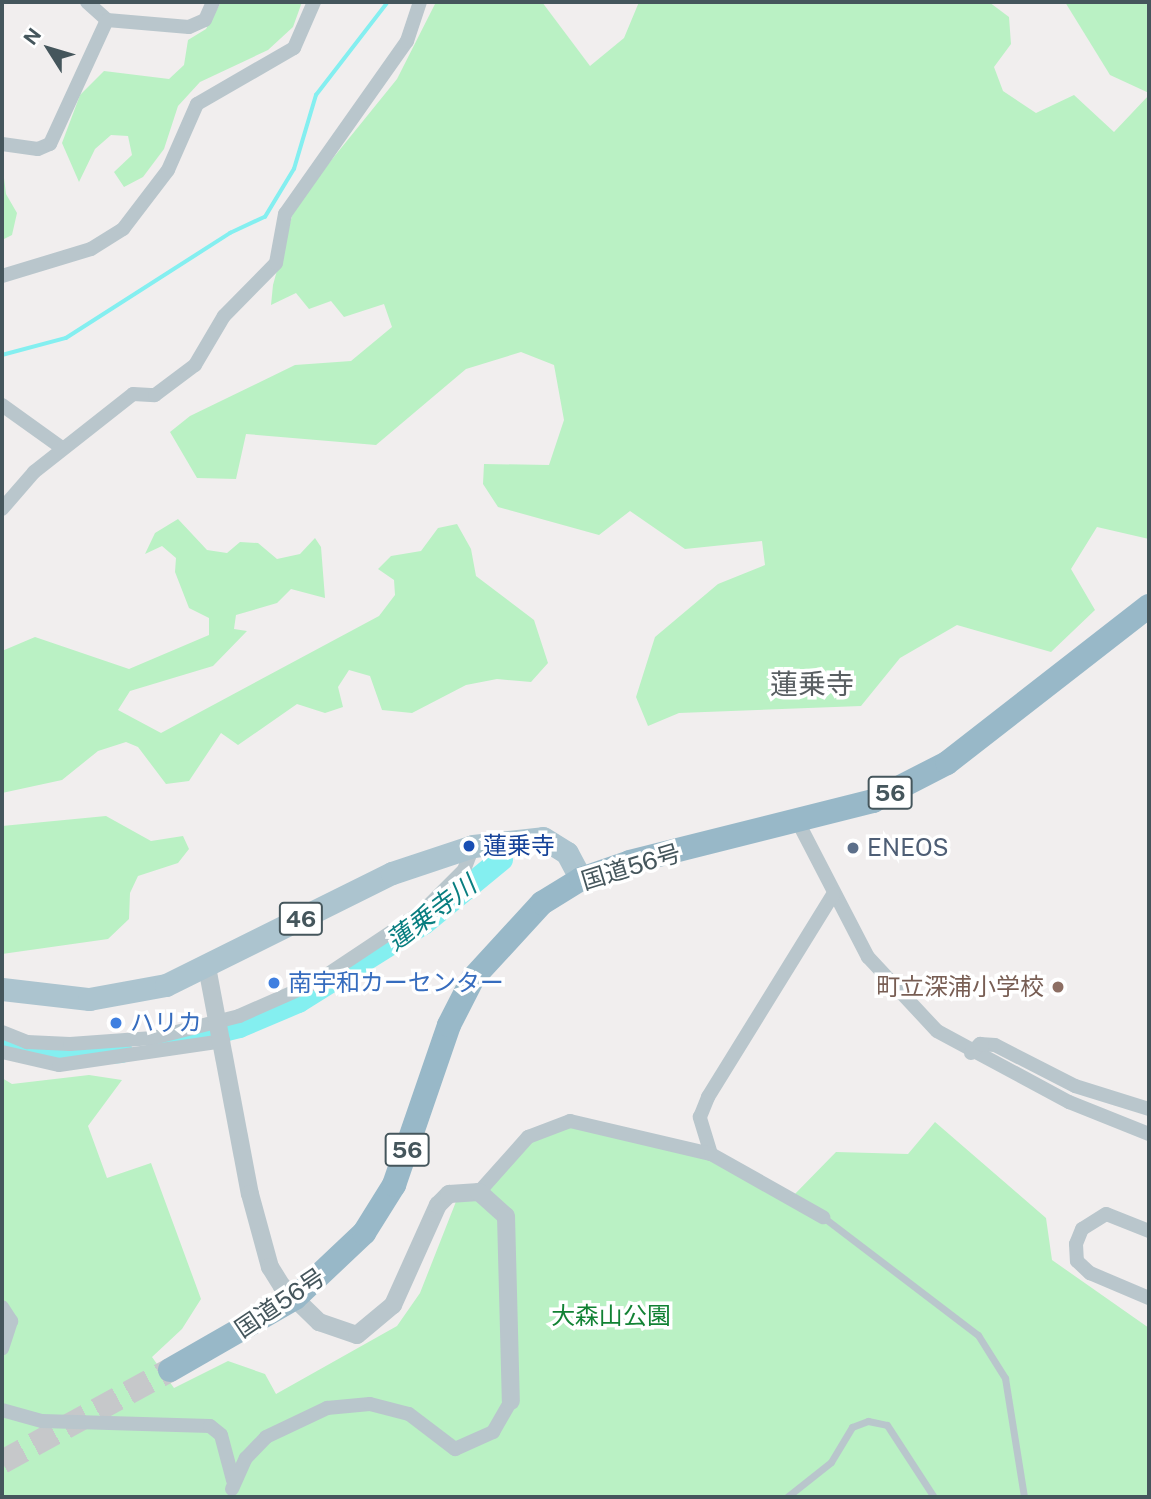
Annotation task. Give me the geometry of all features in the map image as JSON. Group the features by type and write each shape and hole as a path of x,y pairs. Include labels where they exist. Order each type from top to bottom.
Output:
{"highway":[{"name":"国道56号","path":"170,1370 295,1298 363,1233 394,1185 449,1025 473,978 510,932 581,879 799,824 873,801 947,763 1149,606"}],"main road":[{"name":"46","path":"2,989 89,999 166,985 392,873 473,846 543,838 567,853 581,879"}],"street":[{"path":"87,2 107,20 189,27 205,20 212,2"},
{"path":"2,275 91,249 123,229 168,170 197,104 294,48 314,2"},
{"path":"2,509 62,447 133,394 155,395 195,365 223,316 276,263 285,214 407,41 420,2"},
{"path":"2,144 38,149 50,144 107,20"},
{"path":"2,405 62,447"},
{"path":"799,824 833,895 897,993 971,1053 1149,1134"},
{"path":"2,1032 27,1042 71,1044 153,1038 219,1021 316,982 361,956 464,870 473,846"},
{"path":"711,1154 700,1117 708,1097 833,895"},
{"path":"207,967 260,1233 270,1267 295,1298 338,1333 357,1335 374,1325 404,1284 438,1205 449,1194 479,1192 528,1137 570,1121 711,1154 823,1217"},
{"path":"2,1052 59,1065 223,1041"},
{"path":"971,1053 980,1045 995,1045 1076,1086 1149,1109"},
{"path":"232,1489 266,1437 327,1408 370,1404 408,1414 456,1450 493,1432 511,1401 506,1216 479,1192"},
{"path":"1149,1231 1106,1214 1082,1229 1076,1244 1077,1261 1090,1273 1149,1298"},
{"path":"2,1349 4,1313"},
{"path":"2,1410 42,1421 210,1426 221,1435 232,1489"}],"lane":[{"path":"823,1217 978,1335 1005,1378 1024,1497"},
{"path":"788,1497 831,1462 852,1427 868,1421 887,1425 934,1497"}],"green space":[{"path":"221,2 302,2 293,27 268,50 200,82 178,106 164,149 143,177 124,187 114,172 132,155 128,136 111,135 95,149 79,182 62,143 80,95 104,71 169,79 184,65 188,40 206,29"},
{"path":"436,2 542,2 590,66 624,38 639,2 989,2 1009,17 1011,44 994,67 1003,91 1036,113 1074,95 1114,132 1149,95 1149,539 1097,527 1071,569 1095,610 1051,652 957,625 900,658 861,706 679,713 648,726 636,697 655,637 718,584 765,565 762,541 685,549 630,511 599,535 498,507 483,484 484,464 549,465 564,420 554,365 521,352 466,369 376,445 246,434 236,479 197,478 170,432 190,416 295,365 351,361 392,327 384,304 344,317 331,301 309,309 296,293 271,305 273,285 295,205 397,79"},
{"path":"1065,2 1149,2 1149,93 1110,75"},
{"path":"2,162 6,194 17,213 12,235 2,240"},
{"path":"178,519 207,550 227,553 240,542 258,543 277,559 300,554 315,538 321,547 325,598 291,589 277,603 236,615 234,629 247,631 213,666 130,691 118,710 161,733 379,616 395,595 394,580 378,569 391,556 421,551 438,528 457,524 471,549 476,576 534,620 548,663 531,682 497,679 466,685 412,713 382,710 370,676 349,670 338,687 343,707 325,713 297,704 238,745 221,733 189,781 166,784 138,747 126,742 98,751 62,780 2,793 2,651 35,637 129,669 209,635 209,618 189,608 175,572 176,558 162,546 145,554 155,533"},
{"path":"106,816 151,841 183,836 189,849 178,863 138,876 130,893 129,919 108,939 2,954 2,826"},
{"name":"大森山公園","path":"89,1075 122,1080 88,1126 107,1178 151,1163 201,1299 182,1329 152,1357 174,1388 228,1361 265,1374 276,1394 397,1326 420,1293 457,1199 479,1192 528,1137 570,1121 711,1154 792,1197 836,1152 908,1154 935,1122 1046,1218 1052,1260 1149,1328 1149,1497 2,1497 2,1078 12,1084"}],"waterway":[{"path":"2,355 66,338 230,233 265,217 294,169 316,95 388,2"},
{"name":"蓮乗寺川","path":"165,1044 239,1026 298,1001 423,923 501,859"},
{"name":"蓮乗寺川","path":"2,1043 63,1055 121,1051"}],"tunnel":[{"path":"2,1462 170,1370"}],"place":[{"name":"蓮乗寺","path":"469,846"},
{"name":"ENEOS","path":"853,848"},
{"name":"南宇和カーセンター","path":"274,983"},
{"name":"町立深浦小学校","path":"1058,987"},
{"name":"ハリカ","path":"116,1023"}],"district":[{"name":"蓮乗寺","path":"812,684"}]}
